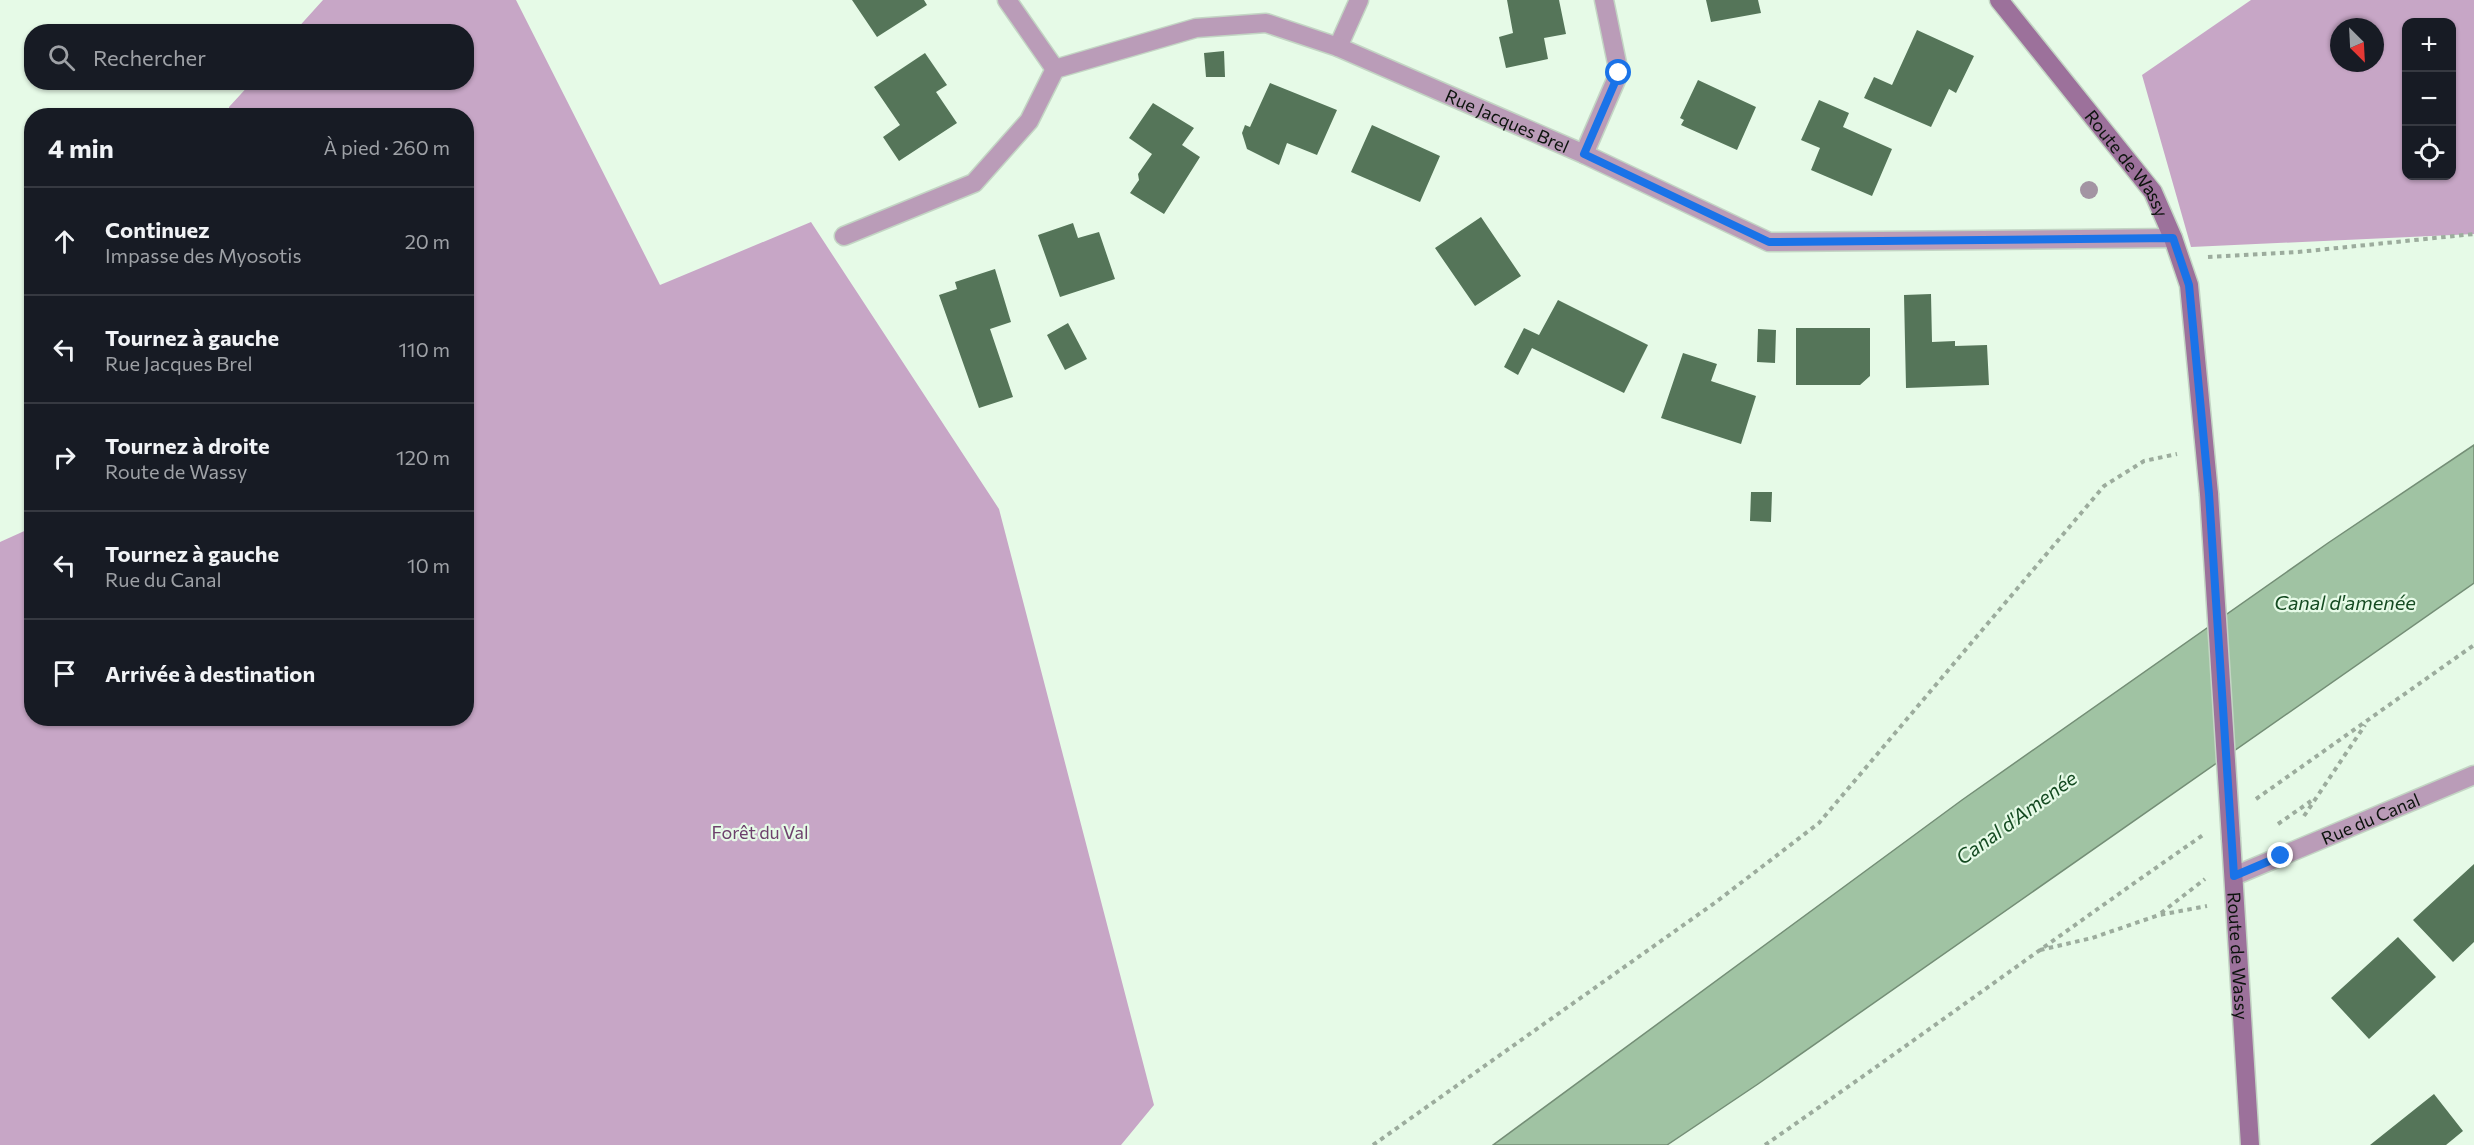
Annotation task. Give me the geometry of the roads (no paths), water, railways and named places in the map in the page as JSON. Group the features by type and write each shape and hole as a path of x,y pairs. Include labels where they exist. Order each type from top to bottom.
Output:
{"street":[{"path":"844,236 974,183 1029,121 1055,69 1007,0"},
{"path":"1338,46 1359,0"},
{"path":"1584,154 1619,73 1604,0"},
{"name":"Route de Wassy","path":"1999,0 2152,192 2173,238 2189,285 2209,494 2250,1145"},
{"name":"Rue Jacques Brel","path":"1055,69 1196,28 1266,23 1338,46 1584,154 1769,242 2173,238"},
{"name":"Rue du Canal","path":"2234,876 2474,775"}],"water":[{"name":"Canal d'amenée","path":"2474,445 2474,583 1758,1084 1667,1145 1493,1145 1962,800 2328,543"}],"water label":[{"name":"Canal d'Amenée","path":"2016,817"}],"park label":[{"name":"Forêt du Val","path":"760,832"}]}
